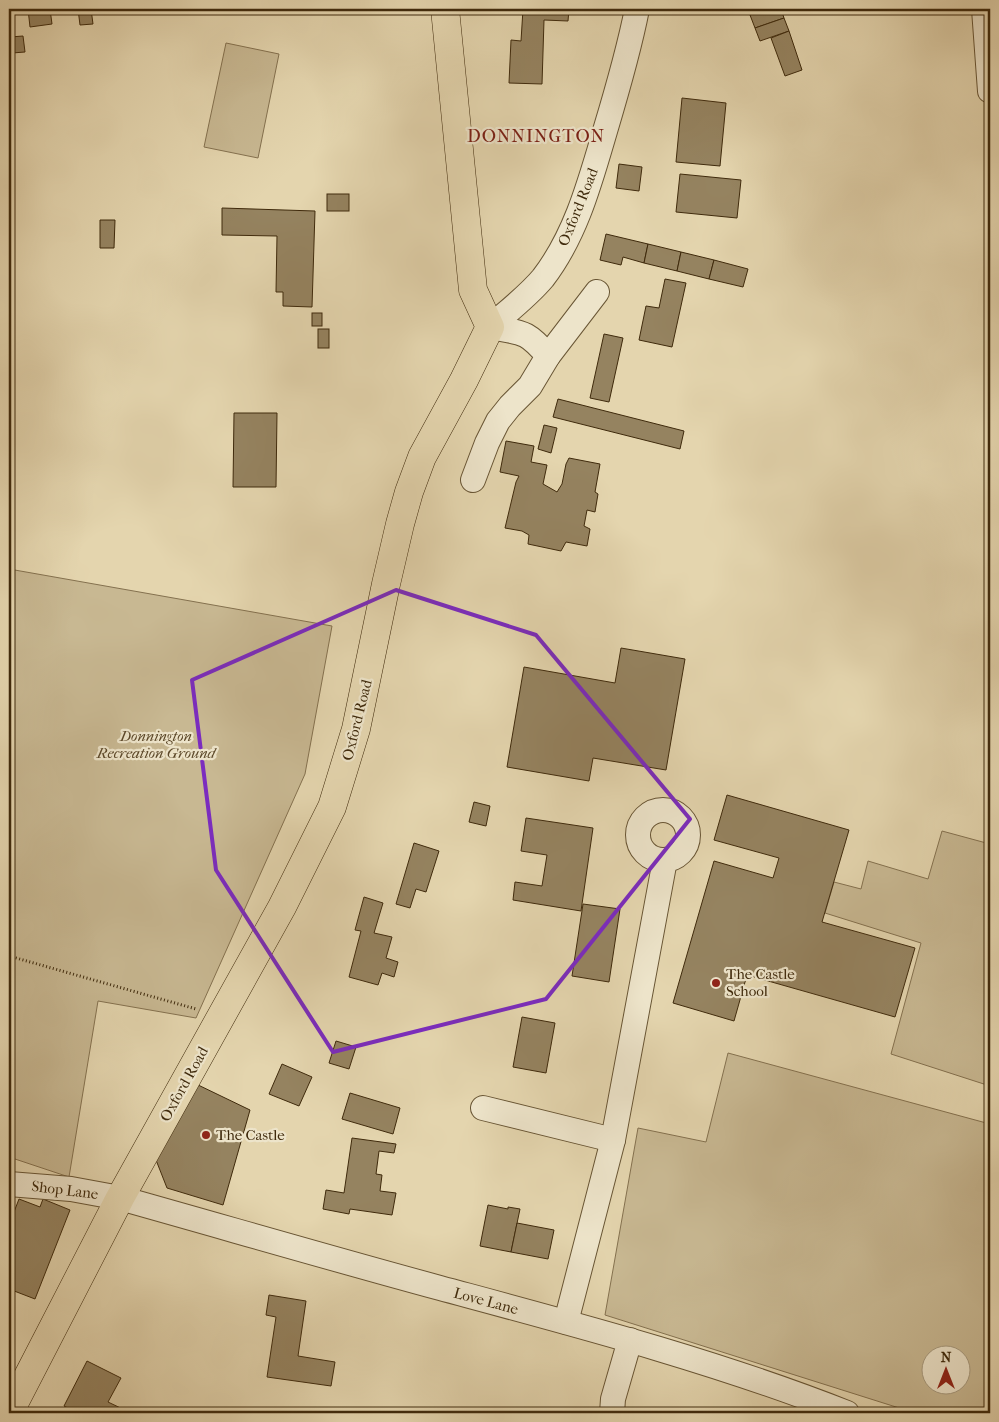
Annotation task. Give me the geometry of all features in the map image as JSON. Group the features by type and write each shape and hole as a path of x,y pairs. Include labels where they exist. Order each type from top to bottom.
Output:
{"main road":[{"path":"446,9 473,290 490,327"},
{"name":"Oxford Road","path":"13,1395 282,907 332,807 356,729 386,584 409,492 422,458 490,327"}],"street":[{"name":"Oxford Road","path":"490,327 542,279 560,252 574,225 589,187 614,102 637,9"},
{"path":"984,9 990,91"},
{"path":"473,480 487,443 498,421 530,386 548,356 597,292"},
{"path":"490,327 523,333 534,340 548,356"},
{"path":"566,1322 613,1140 665,860"},
{"path":"483,1108 613,1140"},
{"name":"Shop Lane","path":"9,1184 71,1189 120,1198"},
{"name":"Love Lane","path":"120,1198 404,1279 630,1340 795,1392 848,1413"},
{"path":"612,1413 613,1400 630,1340"}],"path":[{"path":"9,956 222,1016"}],"highlighted area":[{"path":"396,590 536,635 690,819 546,999 333,1052 216,870 192,680"}],"green space":[{"path":"226,43 279,54 258,158 204,147"},
{"name":"Donnington Recreation Ground","path":"9,569 332,626 305,774 196,1018 98,1001 69,1177 9,1157"},
{"path":"942,831 990,844 990,1086 891,1054 921,943 825,913 834,882 861,889 868,861 928,879"},
{"path":"728,1053 990,1124 990,1413 915,1413 605,1315 638,1128 706,1142"}],"building":[{"path":"28,9 50,9 52,24 30,27"},
{"path":"78,9 91,9 93,24 80,25"},
{"path":"360,9 394,9 393,14"},
{"path":"523,9 569,9 568,21 544,20 542,84 509,83 511,40 521,41"},
{"path":"748,9 767,9 750,15"},
{"path":"767,9 781,9 784,18 755,28 750,15"},
{"path":"784,18 789,31 760,41 755,28"},
{"path":"789,31 802,70 785,76 771,38"},
{"path":"23,36 25,52 12,53 10,37"},
{"path":"682,98 726,103 720,166 676,162"},
{"path":"619,164 642,167 639,191 616,188"},
{"path":"680,174 741,180 737,218 676,212"},
{"path":"327,194 349,194 349,211 327,211"},
{"path":"222,208 315,211 312,307 283,306 283,292 276,292 277,236 222,235"},
{"path":"100,220 115,220 114,248 100,248"},
{"path":"606,234 648,244 644,263 623,257 621,265 600,260"},
{"path":"648,244 681,252 677,271 644,263"},
{"path":"681,252 714,260 709,279 677,271"},
{"path":"714,260 748,269 743,287 709,279"},
{"path":"665,279 686,283 672,347 639,340 646,306 659,308"},
{"path":"312,313 322,313 322,326 312,326"},
{"path":"318,329 329,329 329,348 318,348"},
{"path":"604,334 623,338 609,402 590,398"},
{"path":"558,399 684,431 680,449 553,417"},
{"path":"234,413 277,413 276,487 233,487"},
{"path":"544,425 557,428 551,453 538,449"},
{"path":"506,441 534,446 531,462 547,465 543,484 557,492 562,484 569,458 600,464 595,492 598,494 595,512 587,510 584,526 590,529 587,546 566,542 561,551 528,544 529,535 522,531 505,528 519,476 500,472"},
{"path":"621,648 685,659 666,770 593,758 589,781 507,767 524,667 615,683"},
{"path":"727,795 849,830 822,922 915,948 895,1017 747,975 734,1021 673,1003 714,861 773,878 779,858 714,840"},
{"path":"474,802 490,806 486,826 469,822"},
{"path":"526,818 593,828 581,911 513,900 515,882 542,886 547,855 521,851"},
{"path":"414,843 439,851 426,892 416,889 410,908 396,904"},
{"path":"364,897 383,903 374,933 392,937 386,958 398,962 394,977 382,973 378,985 349,977 361,931 355,930"},
{"path":"583,904 620,909 609,982 572,976"},
{"path":"522,1017 555,1023 546,1073 513,1067"},
{"path":"336,1041 356,1047 349,1069 329,1063"},
{"path":"282,1064 312,1077 299,1106 269,1094"},
{"name":"The Castle","path":"194,1083 250,1110 223,1205 167,1188 156,1160"},
{"path":"350,1093 400,1108 393,1134 342,1119"},
{"path":"352,1138 396,1144 394,1153 379,1151 376,1174 382,1175 380,1191 396,1193 392,1215 350,1209 349,1214 323,1209 326,1190 344,1193"},
{"path":"19,1199 40,1207 43,1199 70,1210 35,1299 9,1289 9,1225"},
{"path":"488,1205 520,1209 511,1252 480,1246"},
{"path":"517,1223 554,1230 548,1259 511,1252"},
{"path":"269,1295 306,1301 298,1356 335,1362 331,1386 267,1377 276,1317 266,1315"},
{"path":"87,1361 121,1378 108,1402 131,1413 77,1413 64,1406"}],"place":[{"name":"The Castle School","path":"716,983"},
{"name":"The Castle","path":"206,1135"}],"district":[{"name":"DONNINGTON","path":"536,136"}]}
